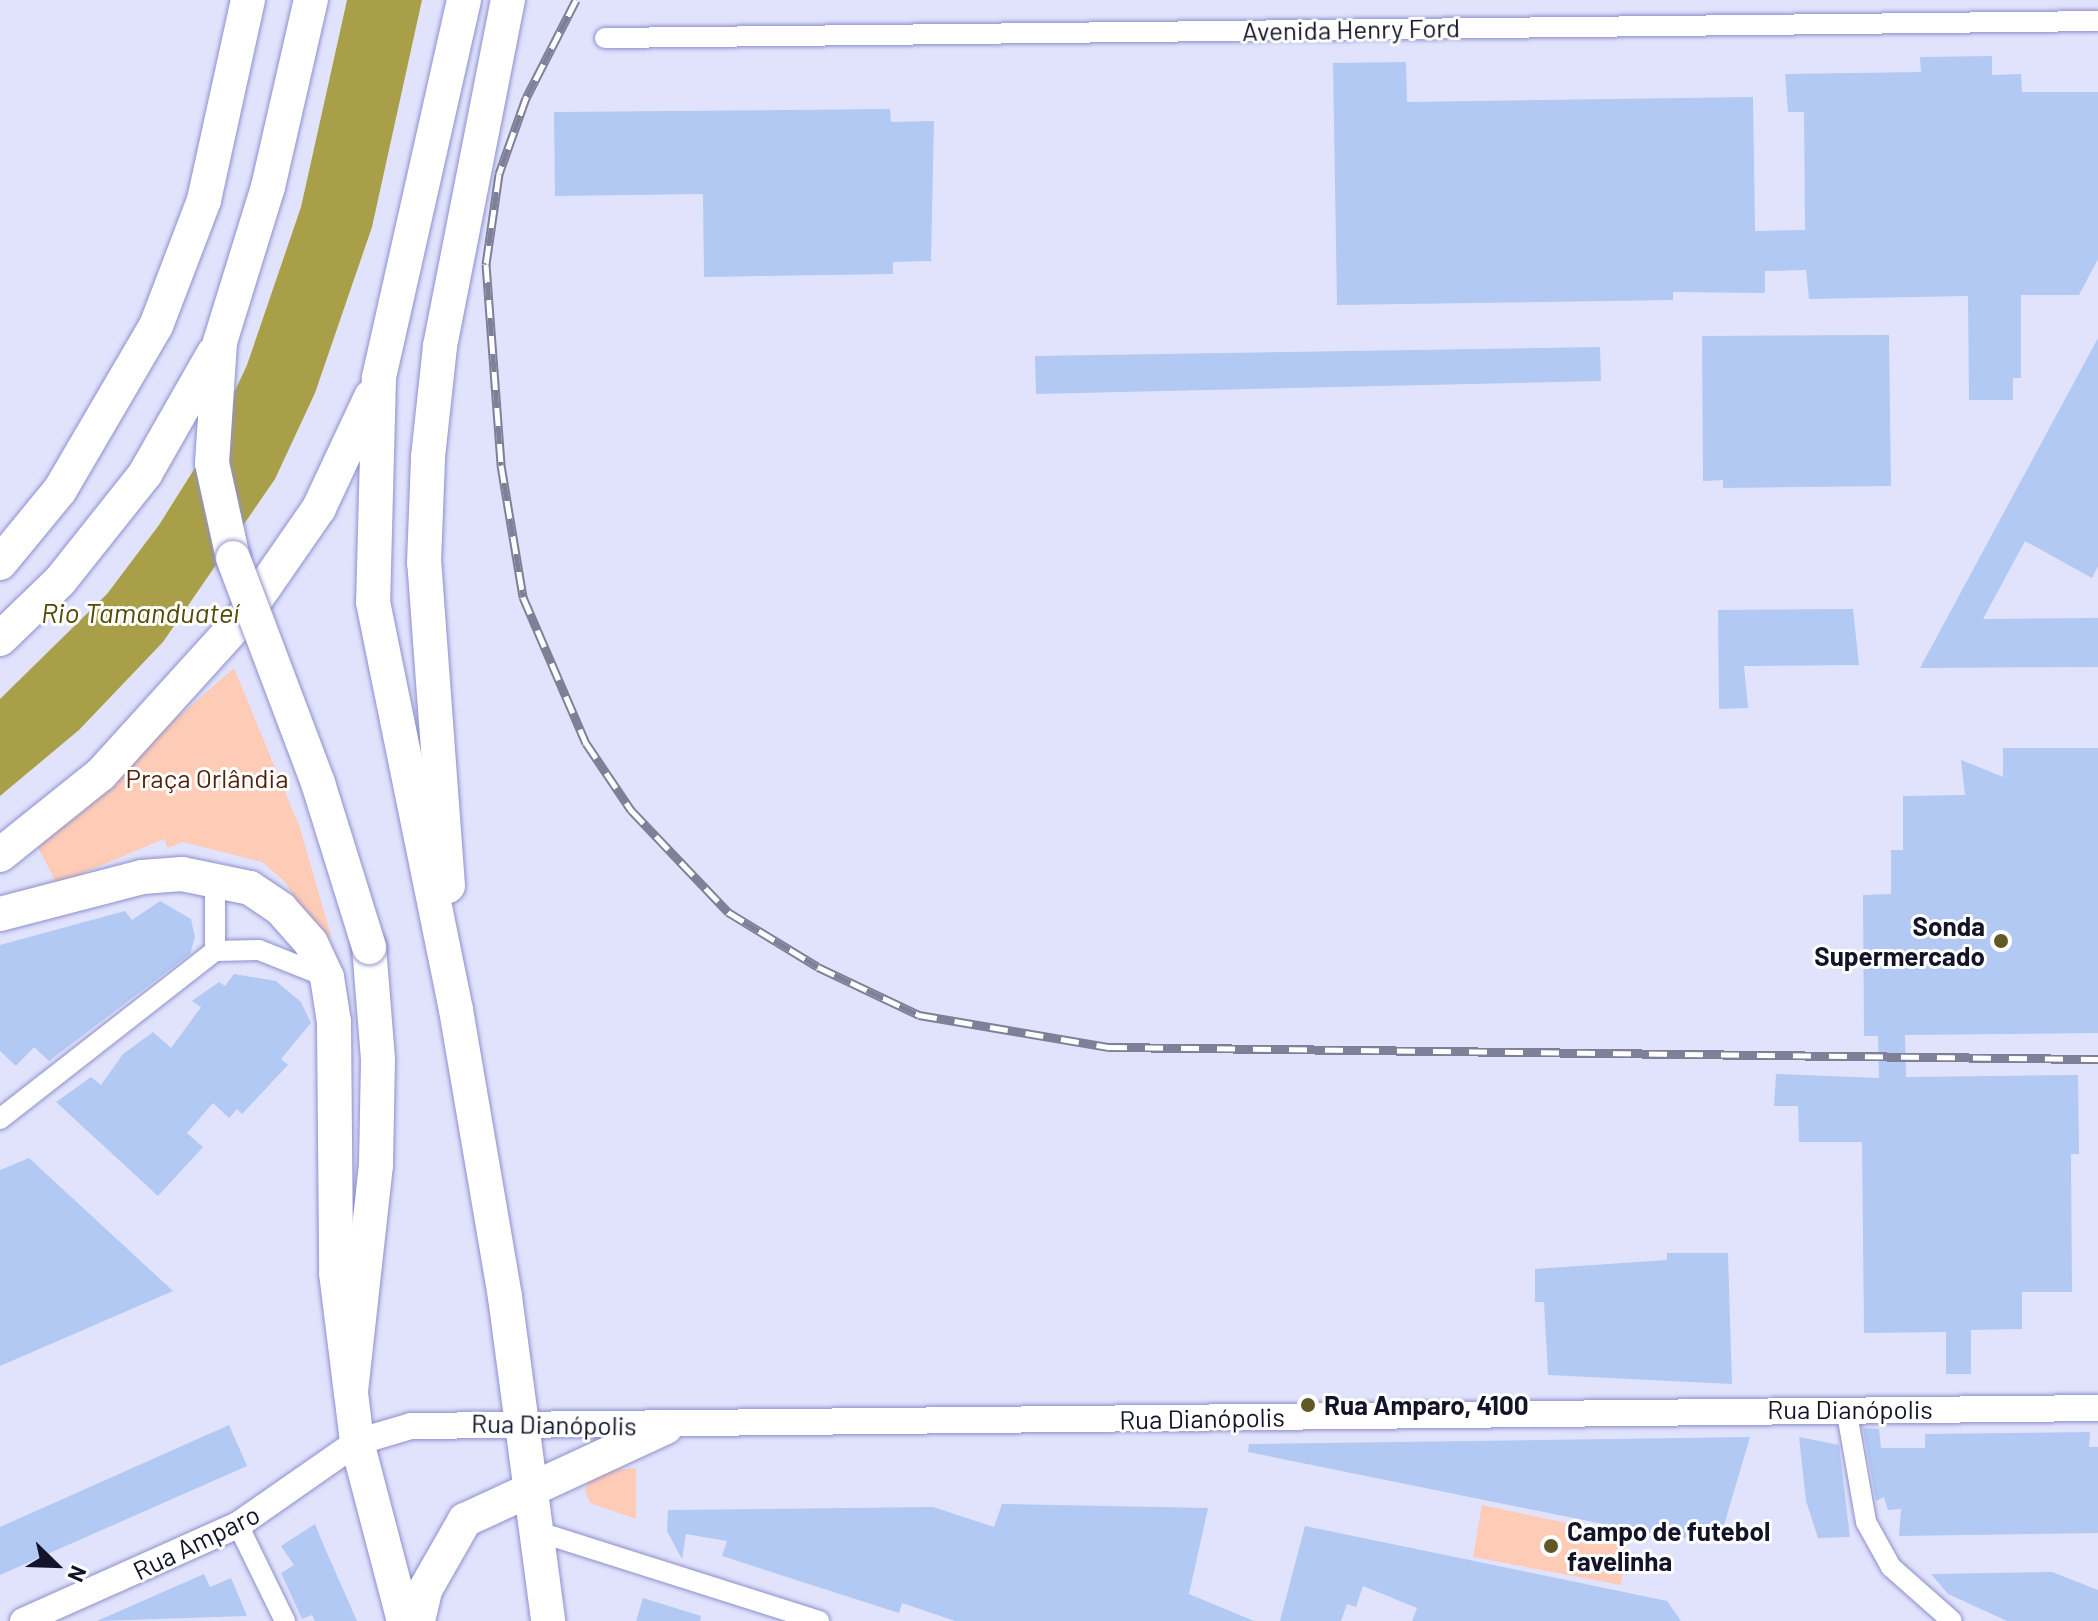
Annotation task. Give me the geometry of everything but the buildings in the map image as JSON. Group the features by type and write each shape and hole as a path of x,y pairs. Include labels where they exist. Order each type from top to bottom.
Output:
{"highway":[{"path":"0,563 60,490 118,400 156,326 204,200 248,0"},
{"path":"0,639 60,581 145,474 220,342 268,187 311,0"},
{"path":"464,0 379,378 373,602 456,1010 539,1532 548,1621"},
{"path":"456,1010 424,563 428,457 440,346 508,0"},
{"path":"220,342 212,463 224,533 318,783 369,947 378,1060 376,1165 351,1393"},
{"path":"0,855 101,774 245,615 319,508 379,378"},
{"path":"0,914 142,877 215,878 250,888 281,909 311,943 327,977 337,1063 338,1298 357,1442 404,1621"},
{"path":"418,1621 425,1590 465,1520 666,1427"}],"street":[{"name":"Avenida Henry Ford","path":"605,38 2098,21"},
{"path":"215,878 215,951"},
{"path":"0,1119 215,951 259,950 327,977"},
{"path":"1846,1408 1866,1522 1891,1567 1952,1621"},
{"name":"Rua Dianópolis","path":"357,1442 411,1426 522,1421 666,1427 1846,1408 2098,1408"},
{"name":"Rua Amparo","path":"23,1621 238,1525 357,1442"},
{"path":"238,1525 285,1621"},
{"path":"539,1532 819,1621"}],"green space":[{"name":"Praça Orlândia","path":"234,668 300,828 331,936 323,942 285,882 262,862 183,842 168,848 164,839 57,884 35,842"},
{"path":"636,1468 636,1519 590,1503 585,1490 593,1472"},
{"name":"Campo de futebol favelinha","path":"1482,1505 1628,1536 1621,1585 1473,1557"}],"water":[{"name":"Rio Tamanduateí","path":"347,0 422,0 372,227 315,393 275,479 163,642 79,730 0,796 0,699 107,594 159,525 210,444 247,365 301,207"}],"railway":[{"path":"576,0 526,98 499,174 486,264 501,465 523,597 586,743 631,810 728,912 818,967 919,1015 1109,1047 2098,1059"}],"place":[{"name":"Sonda Supermercado","path":"2001,941"},
{"name":"Rua Amparo, 4100","path":"1308,1405"},
{"name":"Campo de futebol favelinha","path":"1551,1546"}]}
